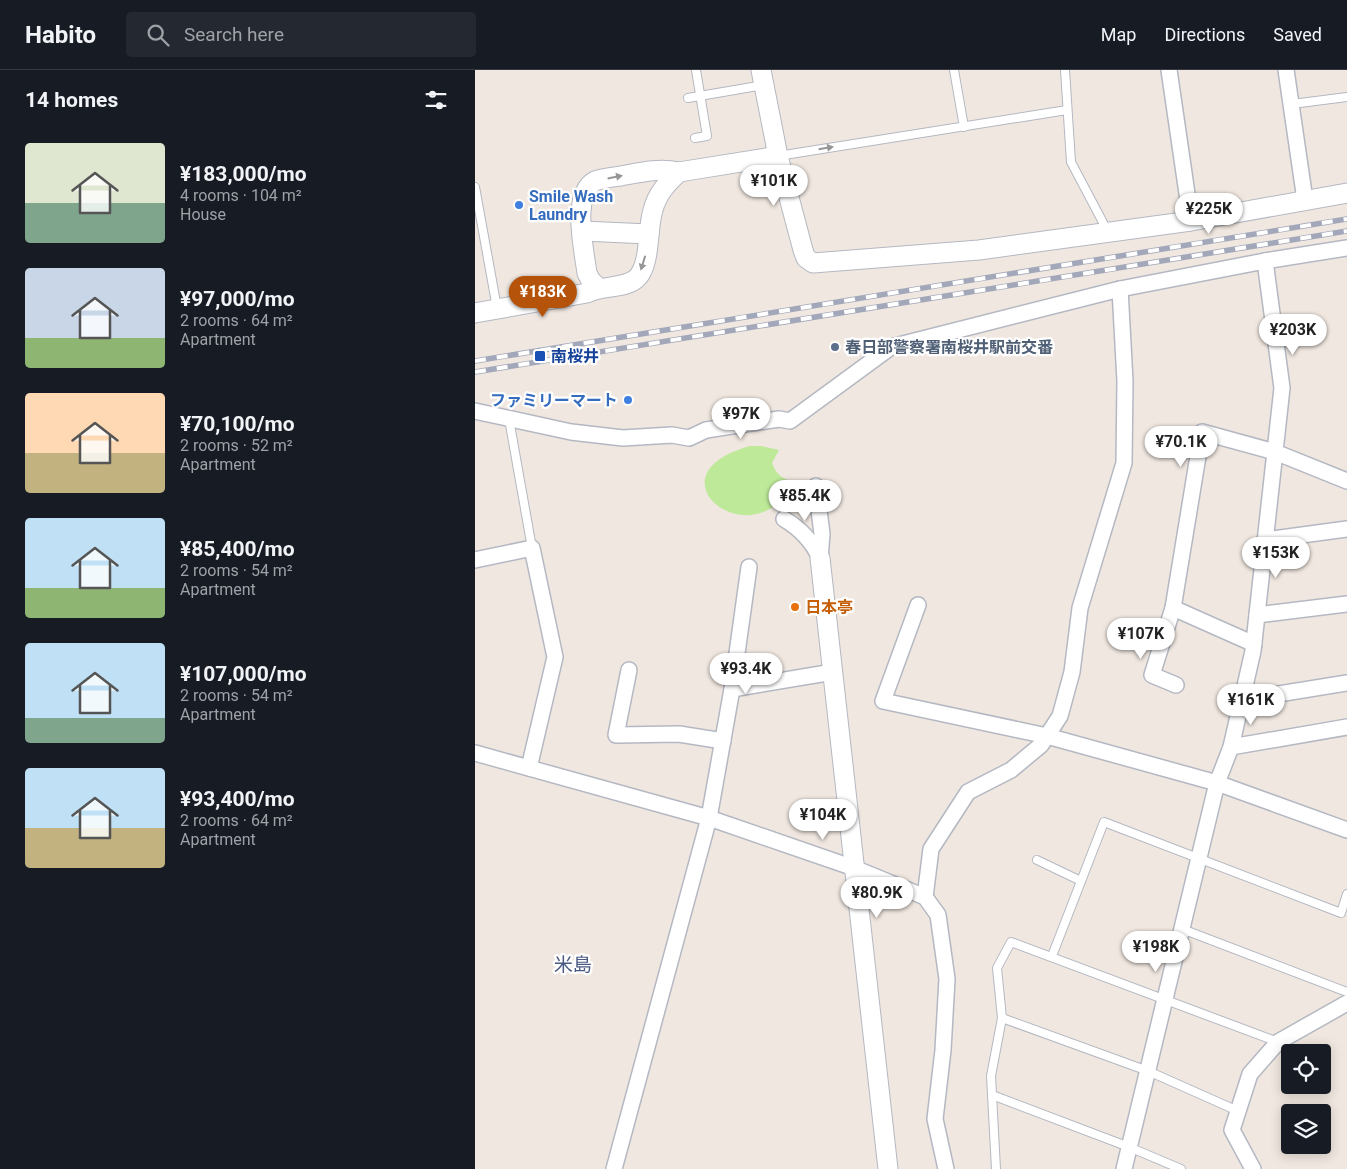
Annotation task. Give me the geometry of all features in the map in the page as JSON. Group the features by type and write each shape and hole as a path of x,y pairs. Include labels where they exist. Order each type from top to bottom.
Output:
{"street":[{"path":"1169,70 1191,221"},
{"path":"1287,70 1305,200"},
{"path":"762,78 778,156 803,250 806,258 813,263 979,250 1191,221 1347,193"},
{"path":"598,287 591,281 587,273 581,201 585,190 595,181 649,170 665,169 679,172 778,156"},
{"path":"475,313 587,293 598,287 628,284 638,277 644,265 652,211 658,196 679,172"},
{"path":"582,231 649,234"},
{"path":"475,411 571,432 623,438 639,442 672,435 689,438 706,430 779,419 790,421 891,347 1120,289 1265,261 1347,248"},
{"path":"1124,1169 1217,783 1231,747 1254,644 1282,388 1265,261"},
{"path":"925,897 931,849 968,792 1011,770 1041,745 1060,716 1072,672 1079,608 1123,463 1125,381 1120,289"},
{"path":"1176,685 1152,675 1173,608 1202,432 1275,452 1347,481"},
{"path":"816,486 822,534 819,558"},
{"path":"785,519 814,545 819,558 888,1169"},
{"path":"1265,540 1347,529"},
{"path":"475,560 532,548 555,658 529,768"},
{"path":"617,1168 709,818 732,689 749,567"},
{"path":"1257,615 1347,604"},
{"path":"918,605 883,701 1047,736 1217,783 1347,830"},
{"path":"1173,608 1254,644"},
{"path":"629,670 616,735 679,734 723,741"},
{"path":"732,689 833,672"},
{"path":"1242,700 1347,682"},
{"path":"1231,747 1347,727"},
{"path":"475,753 709,818 854,868 925,897 938,915 947,979 943,1050 935,1119 946,1169"},
{"path":"1253,1169 1232,1130 1250,1074 1278,1042 1347,1003"}],"lane":[{"path":"695,138 707,136 696,70"},
{"path":"954,70 964,127"},
{"path":"1065,70 1071,162 1108,232"},
{"path":"688,98 762,78"},
{"path":"1291,104 1347,97"},
{"path":"778,156 1067,110"},
{"path":"475,187 497,309"},
{"path":"509,419 532,548"},
{"path":"1052,956 1105,822 1341,913 1347,894"},
{"path":"1037,860 1081,881"},
{"path":"1182,929 1347,992"},
{"path":"996,1169 991,1076 1002,1018 997,968 1011,942 1165,998 1278,1042"},
{"path":"1002,1018 1148,1071 1238,1111"},
{"path":"992,1095 1129,1147 1181,1169"}],"green space":[{"path":"750,446 761,446 779,450 772,463 780,476 793,482 776,505 755,514 735,514 717,505 706,492 706,476 719,459"}],"railway":[{"path":"475,361 1347,219"},
{"path":"475,372 1347,231"}],"place":[{"name":"Smile Wash Laundry","path":"519,205"},
{"name":"春日部警察署南桜井駅前交番","path":"835,347"},
{"name":"南桜井","path":"540,356"},
{"name":"ファミリーマート","path":"628,400"},
{"name":"日本亭","path":"795,607"}],"district":[{"name":"米島","path":"573,964"}]}
